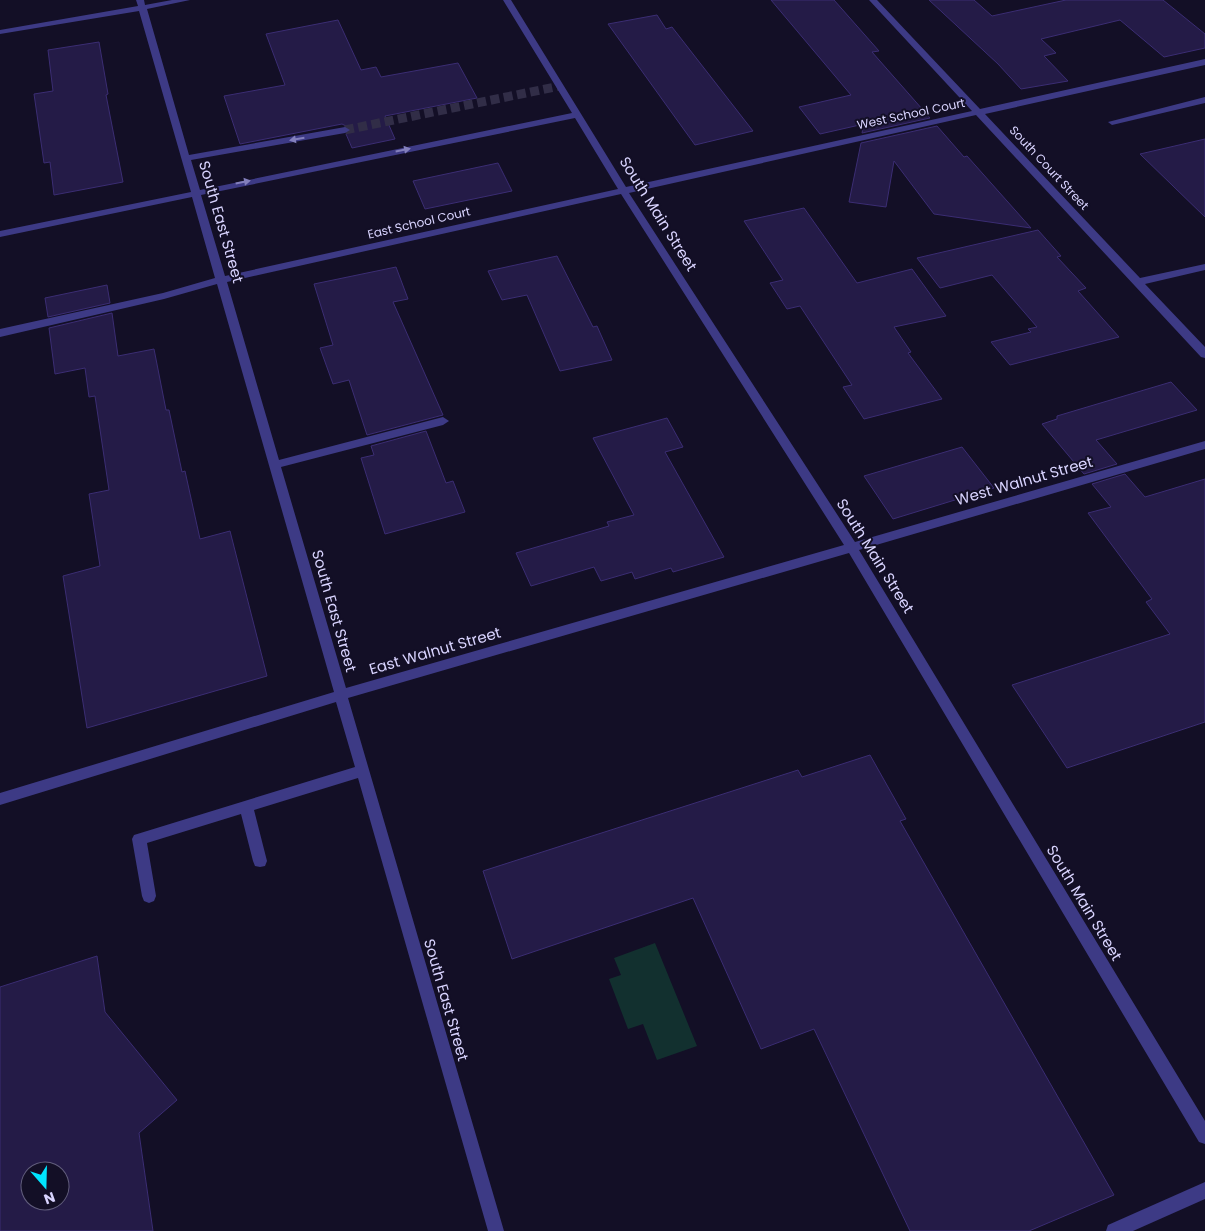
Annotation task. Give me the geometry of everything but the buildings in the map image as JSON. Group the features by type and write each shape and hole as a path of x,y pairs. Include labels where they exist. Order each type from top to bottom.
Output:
{"street":[{"path":"0,32 141,4 186,0"},
{"name":"South Main Street","path":"507,0 623,190 851,546 1205,1136"},
{"name":"South Court Street","path":"873,0 1205,354"},
{"name":"South East Street","path":"141,4 496,1231"},
{"name":"West School Court","path":"623,190 1205,62"},
{"path":"1112,122 1205,100"},
{"path":"0,234 196,192 577,115"},
{"path":"186,158 345,130"},
{"name":"East School Court","path":"0,333 164,296 221,280 623,190"},
{"path":"1138,282 1205,267"},
{"path":"274,465 443,421"},
{"name":"West Walnut Street","path":"851,546 1205,445"},
{"name":"East Walnut Street","path":"0,799 341,695 851,546"},
{"path":"149,896 139,839 363,771"},
{"path":"246,806 260,861"},
{"path":"1114,1231 1205,1190"}],"green space":[{"path":"655,943 697,1046 657,1060 643,1024 628,1029 609,979 621,975 614,958"}],"tunnel":[{"path":"345,130 560,86"}]}
